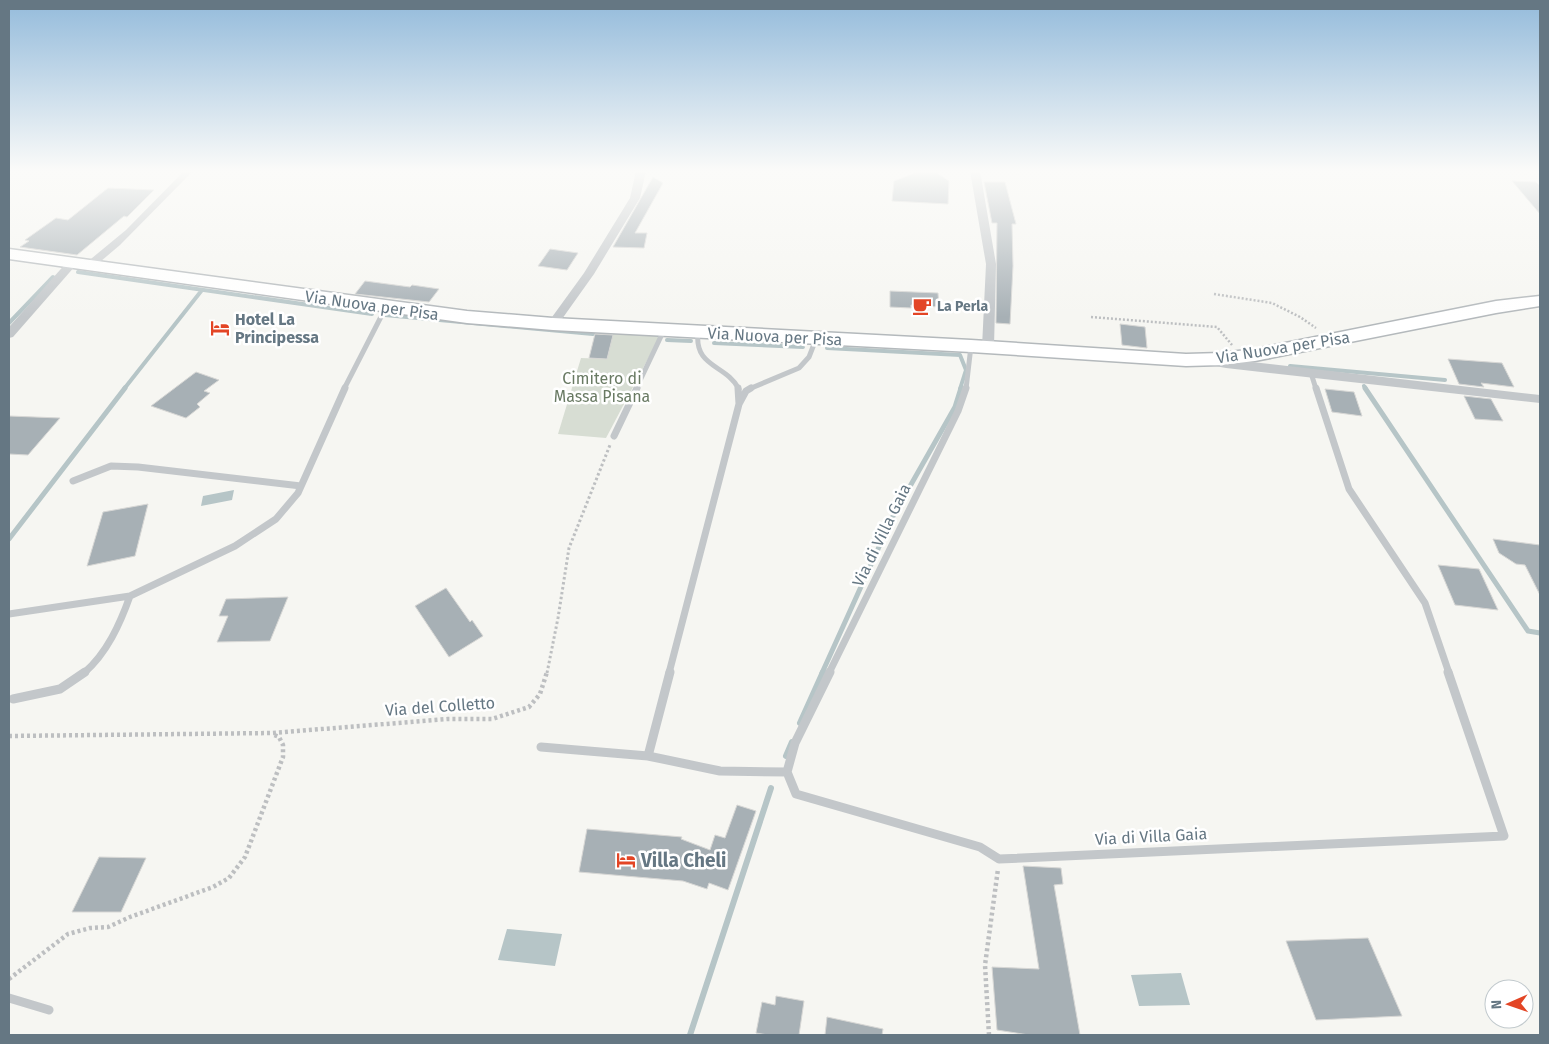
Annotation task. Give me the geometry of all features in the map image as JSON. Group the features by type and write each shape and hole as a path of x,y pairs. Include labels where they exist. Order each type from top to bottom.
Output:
{"main road":[{"name":"Via Nuova per Pisa","path":"9,254 467,317 553,324 1204,360 1242,357 1496,307 1540,301"}],"street":[{"path":"9,334 81,264 142,220"},
{"path":"553,324 589,274 622,220"},
{"path":"979,347 991,264 983,220"},
{"path":"1204,360 1540,399"}],"lane":[{"path":"9,614 130,596 236,546 276,519 298,493 343,391 386,307"},
{"path":"614,436 664,330"},
{"path":"648,756 739,404 740,390 737,385 729,377 717,370 701,354 697,344 698,332"},
{"path":"739,404 746,391 755,385 798,368 809,358 816,339"},
{"name":"Via di Villa Gaia","path":"787,772 795,743 958,411 966,392 979,347"},
{"name":"Via di Villa Gaia","path":"999,859 1504,836 1425,603 1349,489 1311,373"},
{"path":"73,481 111,466 138,467 301,486"},
{"path":"13,699 66,686 84,672 112,636 124,614 130,596"},
{"path":"541,747 648,756 720,771 787,772 796,794 980,848 999,859"},
{"path":"9,998 49,1010"}],"path":[{"path":"1214,294 1272,303 1300,317 1333,340"},
{"path":"1091,317 1217,328 1242,357"},
{"name":"Via del Colletto","path":"9,736 272,733 448,719 492,719 530,708 540,694 546,676 558,618 569,548 614,436"},
{"path":"9,979 68,934 90,928 108,927 130,917 196,894 229,878 245,857 282,757 283,745 279,737 272,733"},
{"path":"989,1035 985,965 999,859"}],"green space":[{"name":"Cimitero di Massa Pisana","path":"613,334 660,336 606,438 558,434 581,358 607,359"}],"shaded area":[{"path":"234,490 232,500 201,506 203,496"},
{"path":"507,929 562,934 555,966 498,960"},
{"path":"1181,973 1190,1005 1139,1006 1131,975"}],"building":[{"path":"54,220 120,220 77,255 20,247 29,241 25,240"},
{"path":"629,220 642,220 635,233 647,233 644,248 613,247"},
{"path":"991,220 1015,220 1016,224 1012,224 1013,266 1010,324 996,323 997,223 992,223"},
{"path":"550,249 578,253 567,270 538,266"},
{"path":"365,281 439,289 429,302 355,294"},
{"path":"890,291 938,293 939,307 911,305 911,308 890,307"},
{"path":"1120,324 1145,327 1147,348 1122,345"},
{"path":"595,334 613,335 607,359 589,358"},
{"path":"1448,359 1502,363 1514,387 1481,383 1484,387 1459,384"},
{"path":"196,372 219,380 204,391 210,393 197,404 200,407 186,418 151,406"},
{"path":"1325,389 1354,392 1362,416 1332,412"},
{"path":"1464,396 1491,399 1503,421 1475,419"},
{"path":"9,416 60,418 28,455 9,454"},
{"path":"148,504 135,556 87,566 103,512"},
{"path":"1493,539 1540,545 1540,595 1525,565 1516,564 1499,553"},
{"path":"1438,565 1479,569 1498,610 1455,605"},
{"path":"446,588 470,622 472,620 483,636 449,657 415,606"},
{"path":"288,597 270,641 217,642 228,616 219,616 226,599"},
{"path":"737,805 756,811 728,890 709,883 707,889 683,881 579,872 587,829 682,837 681,839 710,850 715,835 725,838"},
{"path":"99,857 146,858 121,912 72,912"},
{"path":"1023,866 1061,868 1063,884 1054,885 1080,1035 1029,1035 997,1030 992,967 1039,969"},
{"path":"1368,938 1402,1016 1316,1020 1286,941"},
{"path":"776,996 804,1001 799,1035 756,1033 762,1002 775,1005"},
{"path":"827,1017 883,1029 882,1035 825,1035"}],"waterway":[{"path":"78,272 372,314"},
{"path":"9,323 53,277"},
{"path":"124,389 202,290"},
{"path":"385,315 593,334"},
{"path":"667,340 691,341"},
{"path":"714,343 803,347"},
{"path":"827,348 960,355 966,370 960,389"},
{"path":"1290,366 1445,380"},
{"path":"9,539 125,388"},
{"path":"822,673 892,518 955,407 961,388"},
{"path":"1365,388 1528,631 1540,633"},
{"path":"800,723 823,672"},
{"path":"786,756 792,742"},
{"path":"690,1035 771,788"}],"place":[{"name":"La Perla","path":"922,306"},
{"name":"Hotel La Principessa","path":"220,328"},
{"name":"Villa Cheli","path":"626,860"}]}
